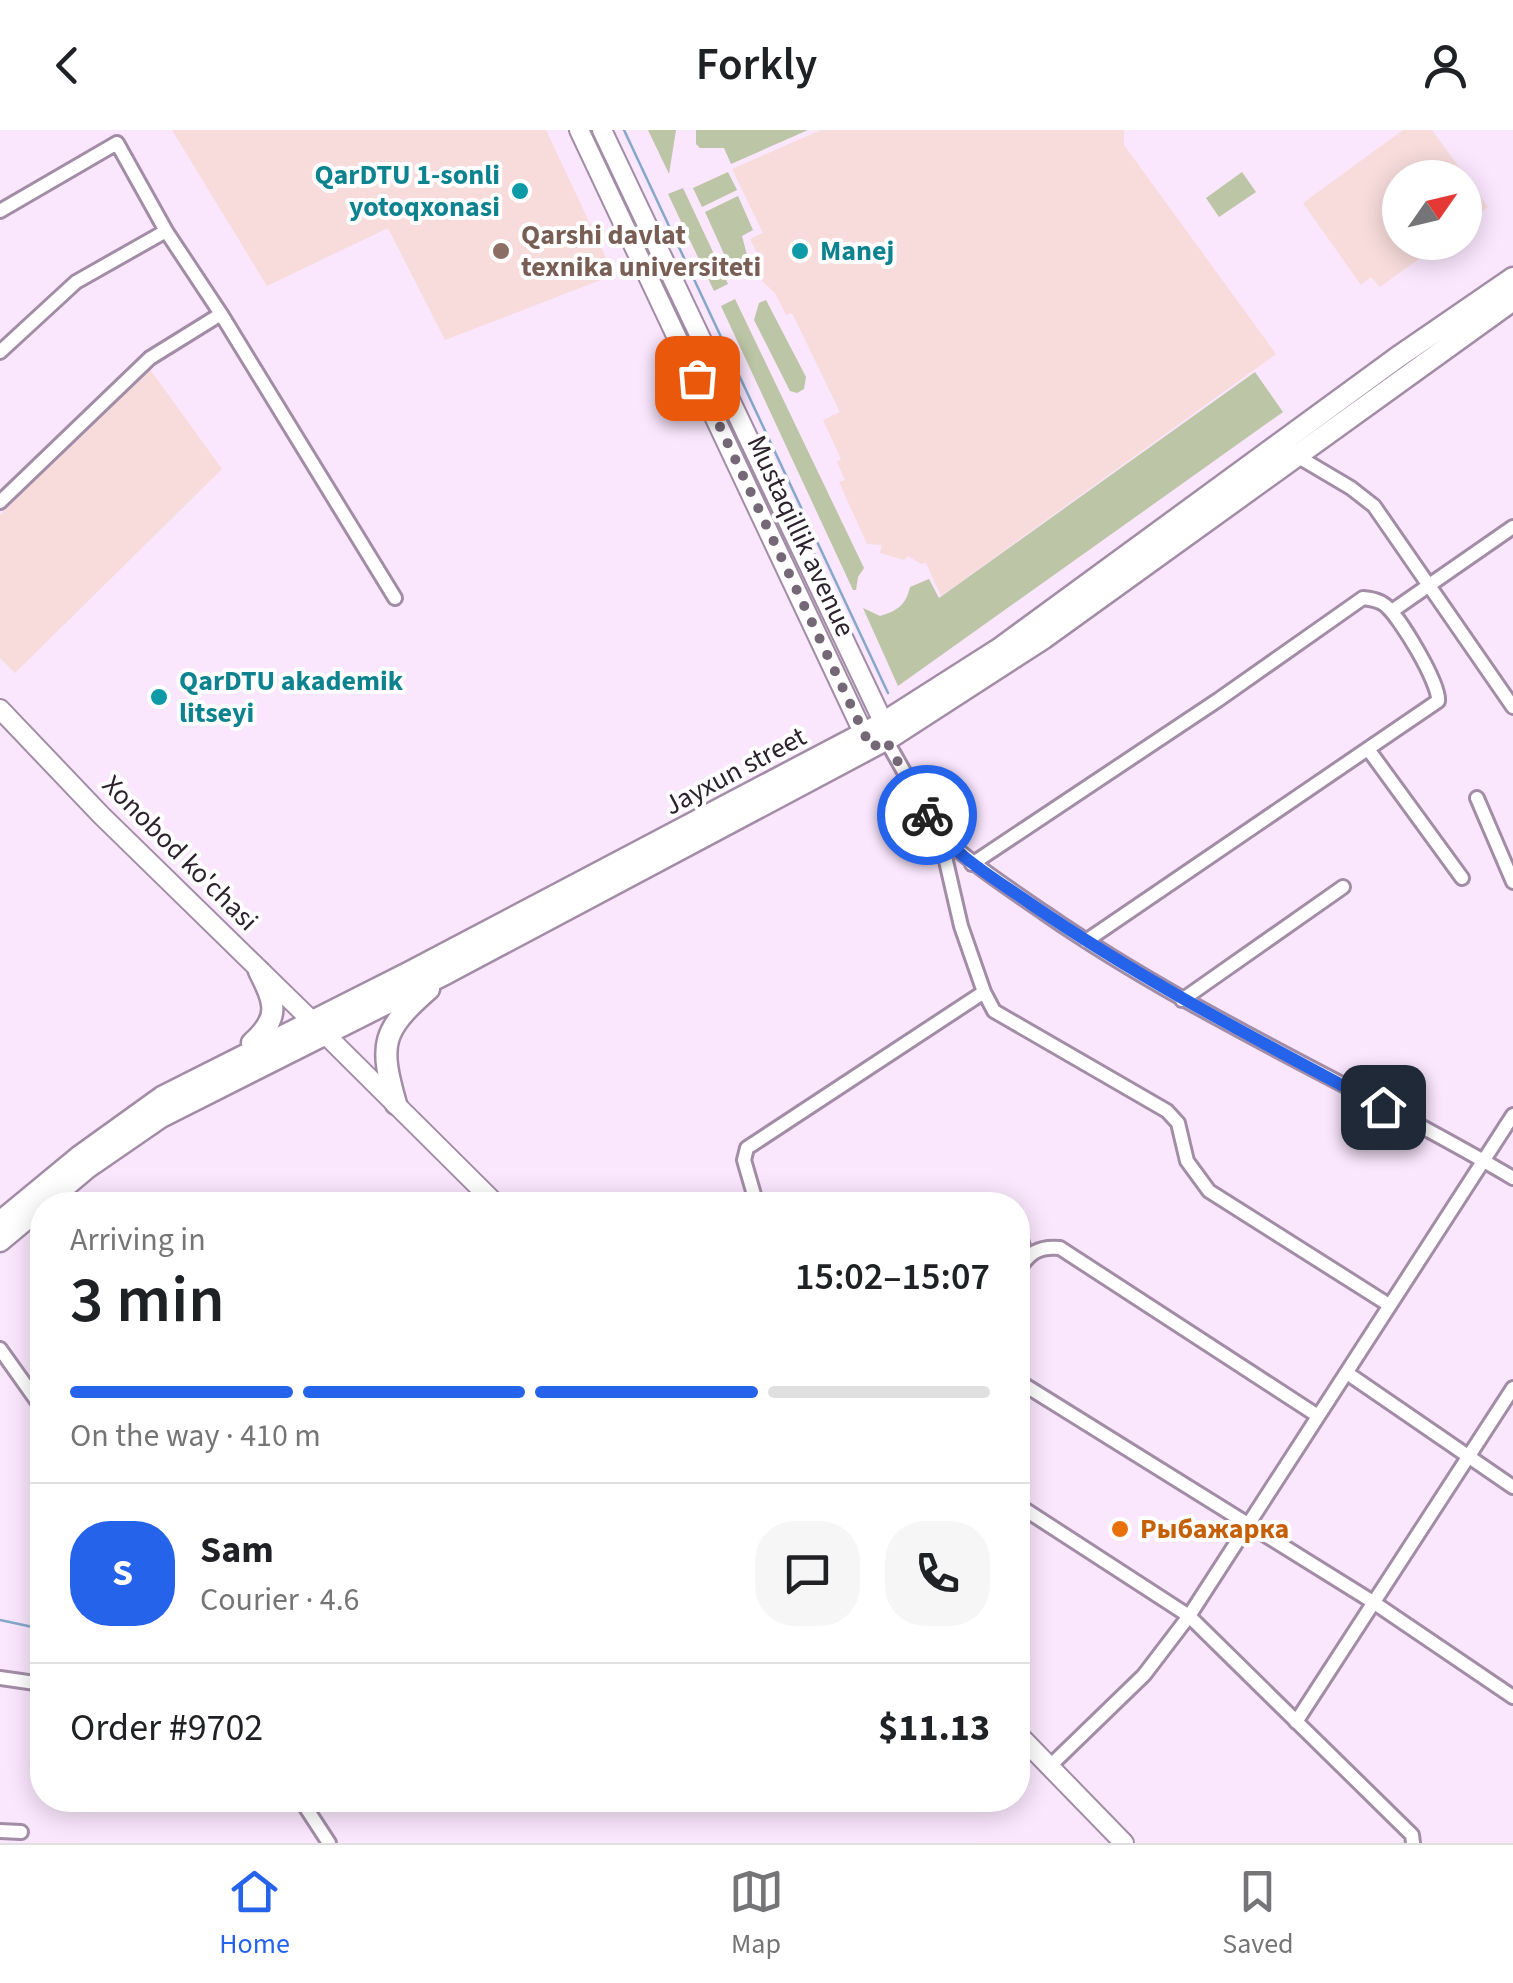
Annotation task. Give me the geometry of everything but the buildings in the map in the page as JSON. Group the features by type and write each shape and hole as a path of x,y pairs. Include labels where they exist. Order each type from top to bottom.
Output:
{"highway":[{"name":"Jayxun street","path":"59,1192 161,1117 426,964 879,736 1398,357 1513,278"},
{"name":"Jayxun street","path":"36,1192 162,1097 213,1070 447,974 879,736 1044,638 1513,300"},
{"path":"213,1070 267,1030 274,1014 271,995 259,970"},
{"path":"396,1104 384,1059 392,1027 447,974"},
{"name":"Jayxun street","path":"0,1222 30,1197"},
{"name":"Jayxun street","path":"0,1241 30,1216"}],"main road":[{"name":"Mustaqillik avenue","path":"579,130 879,736"},
{"name":"Mustaqillik avenue","path":"602,130 879,736"},
{"name":"Xonobod ko'chasi","path":"0,709 484,1192"},
{"path":"1030,1746 1124,1843"}],"street":[{"path":"0,211 117,143 166,231 395,598"},
{"path":"0,352 76,282 166,231"},
{"path":"0,502 150,358 221,314"},
{"path":"1297,456 1374,506 1513,707"},
{"path":"1392,612 1513,527"},
{"path":"972,864 1363,598 1381,602 1392,612 1440,696 1438,701 1086,942"},
{"path":"879,736 940,835 972,864 1086,942 1182,1000 1513,1178"},
{"path":"1368,749 1462,878"},
{"path":"1477,798 1507,850 1513,882"},
{"path":"940,835 961,926 994,1011 1167,1111 1184,1138 1187,1161 1210,1191 1388,1305"},
{"path":"1182,1000 1343,887"},
{"path":"753,1192 744,1160 748,1148 984,992"},
{"path":"1049,1766 1144,1676 1189,1616 1513,1115"},
{"path":"1030,1254 1046,1247 1072,1254 1318,1416"},
{"path":"0,1349 30,1391"},
{"path":"1346,1373 1513,1487"},
{"path":"1296,1722 1513,1388"},
{"path":"1030,1389 1373,1602 1513,1696"},
{"path":"1030,1513 1189,1616 1412,1835 1413,1843"},
{"path":"0,1678 30,1682"},
{"path":"309,1812 329,1843"},
{"path":"0,1831 21,1832"}],"shaded area":[{"name":"Qarshi davlat texnika universiteti","path":"172,130 546,130 614,275 445,340 388,228 267,286"},
{"path":"821,130 1124,130 1124,145 1276,354 941,596 926,563 908,556 904,560 880,553 882,545 867,544 839,482 845,480 837,462 841,459 823,420 840,412 792,313 786,315 775,293 762,281 762,263 750,239 763,233 732,169"},
{"path":"1403,130 1432,130 1454,160 1382,160 1382,260 1417,260 1380,287 1371,277 1361,285 1303,203"},
{"path":"149,368 222,469 15,673 0,658 0,515"}],"green space":[{"path":"648,130 676,130 669,174"},
{"path":"696,130 808,130 731,164 724,148 700,148 696,144"},
{"path":"728,172 737,190 702,207 693,188"},
{"path":"1242,172 1256,192 1219,217 1206,198"},
{"path":"683,188 728,284 714,291 668,194"},
{"path":"738,196 753,230 742,236 748,259 741,262 725,256 705,212"},
{"path":"735,299 864,568 856,590 721,306"},
{"path":"766,300 806,377 804,389 797,393 790,391 754,320 759,303"},
{"path":"1255,372 1283,412 898,686 863,608 880,616 891,612 903,603 910,587 929,579 939,598"}],"waterway":[{"path":"624,130 888,693"},
{"path":"0,1620 30,1626"}],"way so far":[{"path":"697,378 871,748 886,740 927,815"}],"place":[{"name":"QarDTU 1-sonli yotoqxonasi","path":"520,191"},
{"name":"Qarshi davlat texnika universiteti","path":"501,251"},
{"name":"Manej","path":"800,251"},
{"name":"QarDTU akademik litseyi","path":"159,697"},
{"name":"Рыбажарка","path":"1120,1529"}],"route":[{"path":"927,815 940,835 972,864 1089,944 1182,1000 1383,1107"}]}
